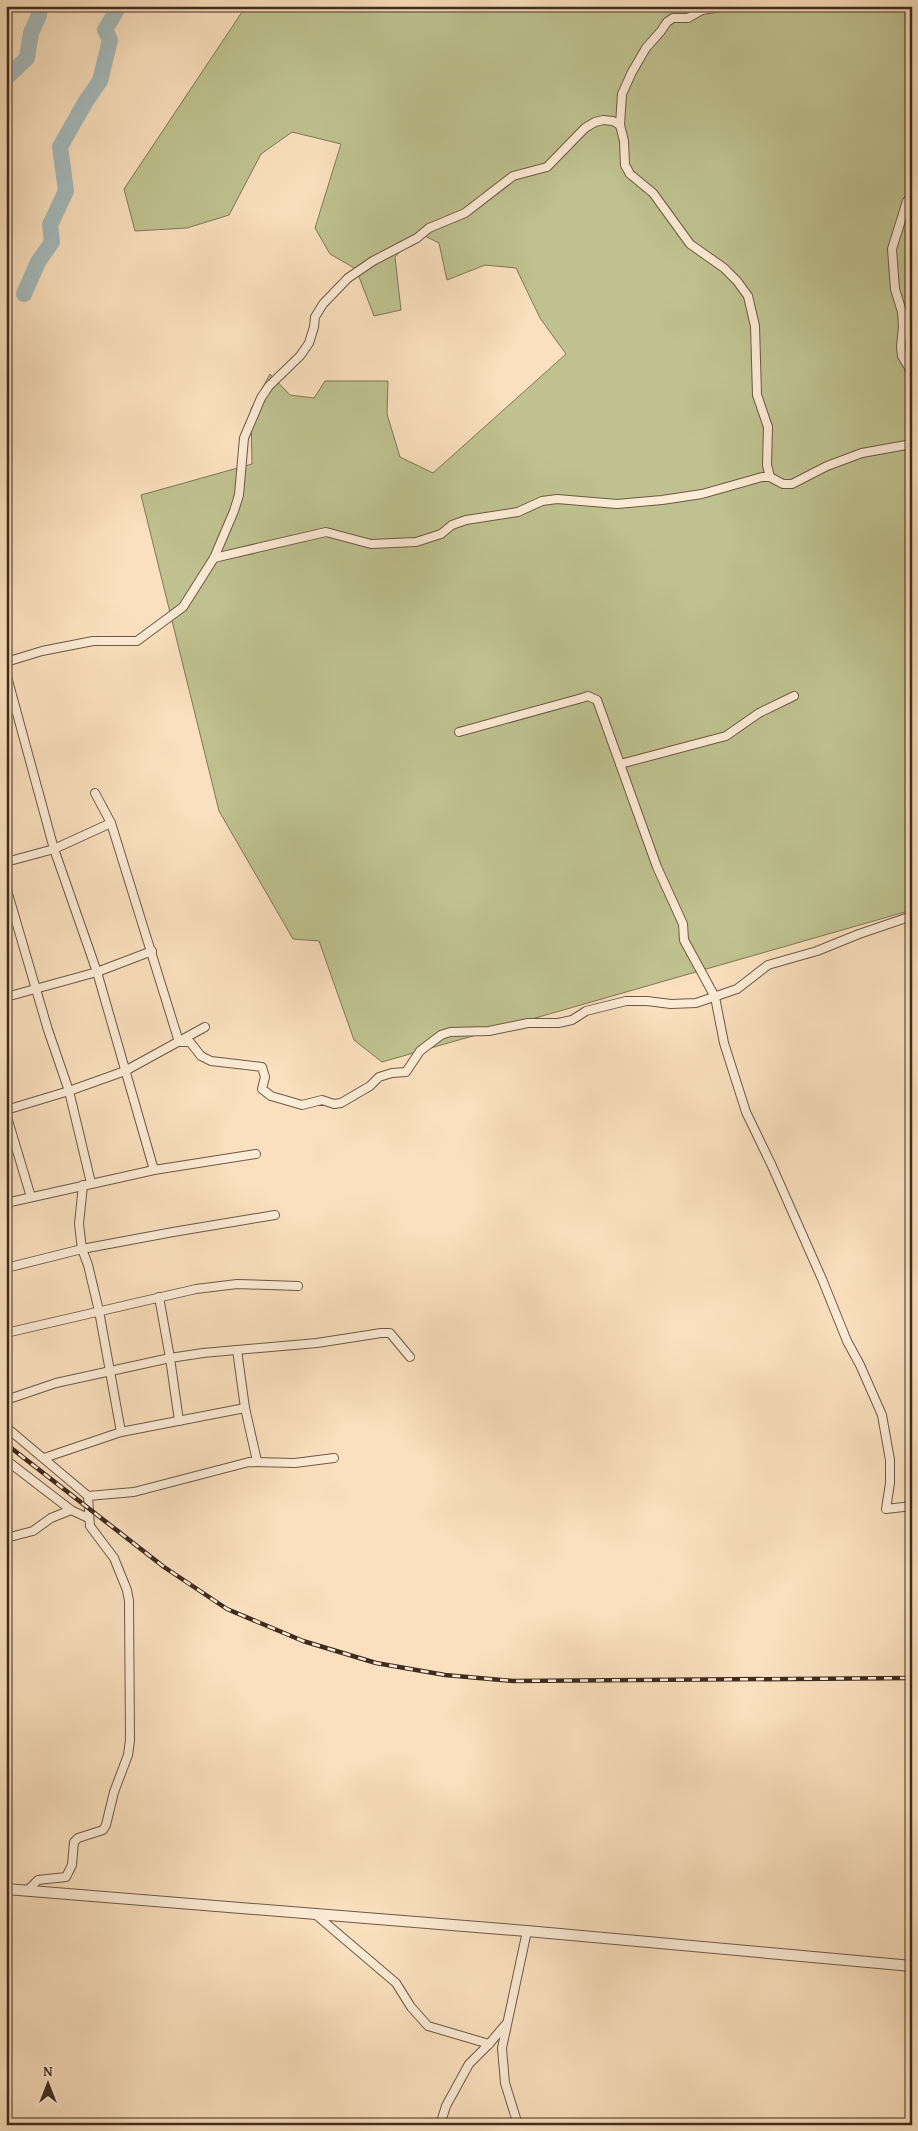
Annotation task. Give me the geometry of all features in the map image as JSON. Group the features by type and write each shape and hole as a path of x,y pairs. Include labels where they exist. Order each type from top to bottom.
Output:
{"street":[{"path":"747,6 720,6 702,10 688,18 674,18 666,22 661,31 646,48 622,94 620,125 624,141 625,165 630,174 653,193 690,244 724,268 748,296 756,326 757,395 768,427 767,465 770,478"},
{"path":"6,662 42,651 93,641 137,641 183,607 214,558 239,495 244,438 260,398 269,386 300,356 309,343 315,317 323,304 348,278 373,261 417,238 429,228 465,213 513,176 547,167 585,128 595,122 608,120 620,125"},
{"path":"907,201 892,249 894,289 902,312 902,356 912,373"},
{"path":"214,558 326,532 371,544 416,542 441,534 452,524 518,512 549,500 618,504 662,500 702,494 753,478 770,478 784,484 792,484 827,466 862,453 912,444"},
{"path":"6,673 54,849 97,972 154,1170"},
{"path":"459,732 588,696 598,700 657,867 683,924 684,940 715,997 724,1042 746,1112 822,1279 847,1341 882,1415 890,1460 890,1483 886,1509 912,1506"},
{"path":"620,764 726,736 759,713 794,696"},
{"path":"95,793 111,823 179,1042"},
{"path":"6,862 54,849 111,823"},
{"path":"6,888 48,1030 69,1091 87,1184 79,1224 82,1249 88,1265 99,1311 121,1432"},
{"path":"179,1042 190,1042 201,1056 211,1061 262,1067 265,1077 262,1089 272,1096 302,1105 322,1100 334,1104 341,1103 370,1086 379,1077 392,1072 406,1072 420,1051 441,1035 450,1032 489,1031 528,1023 558,1023 572,1020 586,1011 626,1001 671,1004 696,1003 737,989 768,965 817,952 859,934 912,916"},
{"path":"6,997 97,972 152,951"},
{"path":"31,1197 6,1112 125,1071 206,1027"},
{"path":"6,1203 154,1170 256,1154"},
{"path":"6,1268 82,1249 275,1215"},
{"path":"6,1333 196,1289 237,1284 298,1286"},
{"path":"158,1298 170,1358 179,1421"},
{"path":"6,1400 56,1383 203,1352 317,1343 390,1333 410,1357"},
{"path":"237,1350 257,1461"},
{"path":"44,1458 121,1432 246,1408"},
{"path":"6,1427 88,1496 134,1492 257,1461 295,1463 334,1458"},
{"path":"6,1460 71,1510 88,1518"},
{"path":"28,1890 38,1880 66,1877 72,1865 74,1842 78,1838 103,1830 114,1792 128,1755 131,1723 127,1590 114,1558 90,1526 88,1496"},
{"path":"6,1538 33,1531 51,1518 71,1510"},
{"path":"6,1889 527,1931 912,1966"},
{"path":"315,1914 396,1983 411,2007 428,2026 489,2044"},
{"path":"518,2125 505,2083 502,2066 502,2048 527,1931"},
{"path":"440,2125 446,2106 469,2064 507,2022"}],"green space":[{"path":"246,6 912,6 912,910 382,1062 354,1040 319,941 293,939 219,811 141,495 252,464 251,409 270,374 290,395 314,398 325,381 388,381 387,414 400,457 433,473 566,354 540,318 516,268 485,265 447,280 439,243 417,232 395,257 401,310 374,316 356,269 330,254 315,228 341,144 292,132 261,154 229,215 187,228 135,231 124,189"}],"waterway":[{"path":"6,78 27,58 31,33 39,15 39,6"},
{"path":"24,294 38,262 52,242 50,225 66,191 60,147 86,101 100,81 110,40 105,30 119,6"}],"railway":[{"path":"6,1444 164,1567 227,1609 303,1641 376,1663 445,1675 513,1681 912,1678"}]}
